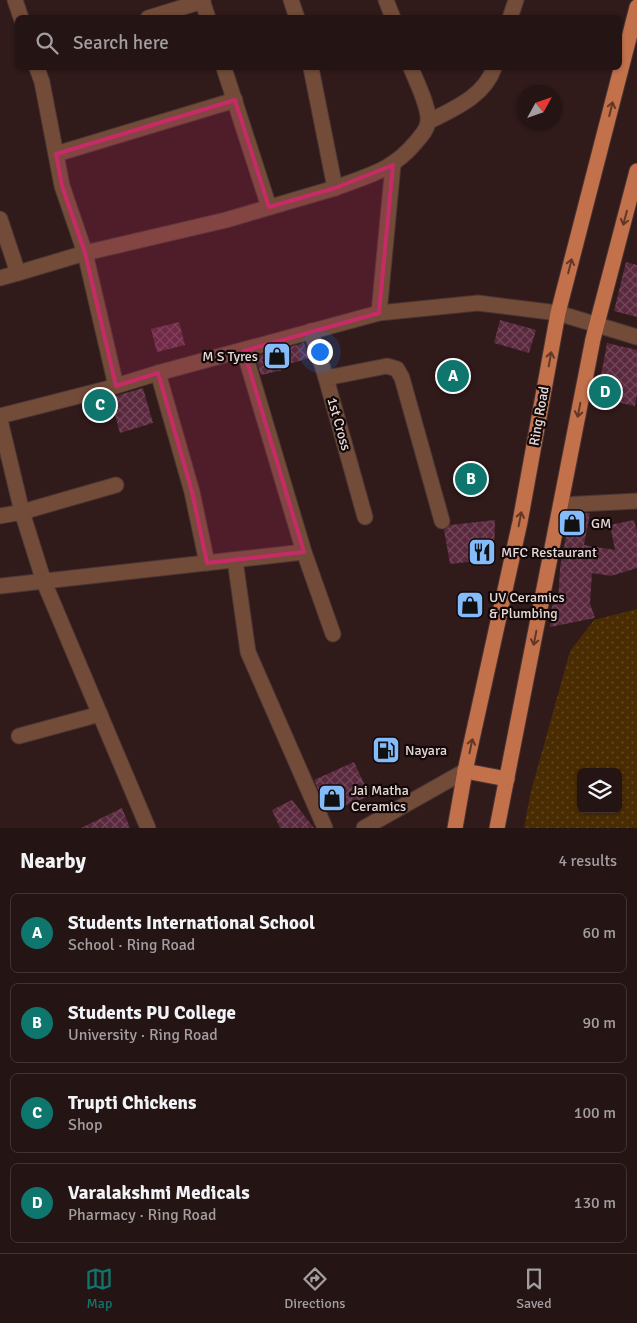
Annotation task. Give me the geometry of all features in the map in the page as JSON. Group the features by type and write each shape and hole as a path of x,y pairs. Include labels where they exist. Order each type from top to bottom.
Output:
{"main road":[{"name":"Ring Road","path":"622,65 637,7"},
{"name":"Ring Road","path":"455,828 465,771 520,522 558,314 621,70"},
{"path":"497,828 596,326 637,171"},
{"path":"465,771 507,779"}],"street":[{"path":"15,0 20,15"},
{"path":"291,0 296,15"},
{"path":"386,0 392,15"},
{"path":"511,15 516,0"},
{"path":"158,15 203,1 207,15"},
{"path":"38,70 42,82 62,186 85,253 116,386"},
{"path":"225,70 269,208"},
{"path":"311,70 335,188"},
{"path":"0,278 85,253 269,208 335,188 393,165 405,156 424,133 428,122 427,112 412,70"},
{"path":"428,122 464,103 481,90 493,70"},
{"path":"56,154 235,100"},
{"path":"379,313 393,165"},
{"path":"0,219 18,273"},
{"path":"0,416 379,313 478,304 558,314 637,337"},
{"name":"1st Cross","path":"311,332 326,378 365,517"},
{"path":"244,351 304,552 333,634"},
{"path":"326,378 387,366 397,369 402,378 442,521"},
{"path":"158,373 192,492 206,563"},
{"path":"0,420 22,512 44,582 148,828"},
{"path":"0,516 22,512 116,484"},
{"path":"561,505 637,501"},
{"path":"0,586 304,552"},
{"path":"235,560 248,652 325,828"},
{"path":"19,736 100,714"},
{"path":"364,828 465,771"}],"highlighted area":[{"path":"235,100 269,207 335,188 393,165 379,313 244,351 304,552 207,563 192,492 158,373 116,386 85,253 62,186 56,154"}],"shaded area":[{"path":"637,609 637,828 524,828 530,795 570,651 594,620"}],"building":[{"path":"626,262 637,265 637,317 614,311"},
{"path":"500,320 536,330 529,353 494,343"},
{"path":"179,322 185,345 157,352 151,329"},
{"path":"304,343 309,358 286,365 287,369 261,375 255,356"},
{"path":"607,343 637,350 637,394 635,406 597,398"},
{"path":"143,388 153,423 120,433 115,415 88,420 85,405"},
{"path":"590,513 584,545 615,550 610,525 634,520 637,531 637,568 611,576 592,573 590,603 595,618 550,627 552,605 558,604 560,568 570,514"},
{"path":"495,520 494,559 450,564 444,530 450,525"},
{"path":"354,762 370,796 328,812 314,780"},
{"path":"292,800 314,828 280,828 272,810"},
{"path":"122,808 130,828 81,828"}],"place":[{"name":"M S Tyres","path":"277,356"},
{"name":"Students International School","path":"453,376"},
{"name":"Varalakshmi Medicals","path":"605,392"},
{"name":"Trupti Chickens","path":"100,405"},
{"name":"Students PU College","path":"471,479"},
{"name":"GM","path":"572,523"},
{"name":"MFC Restaurant","path":"482,552"},
{"name":"UV Ceramics & Plumbing","path":"470,605"},
{"name":"Nayara","path":"386,750"},
{"name":"Jai Matha Ceramics","path":"332,798"}]}
